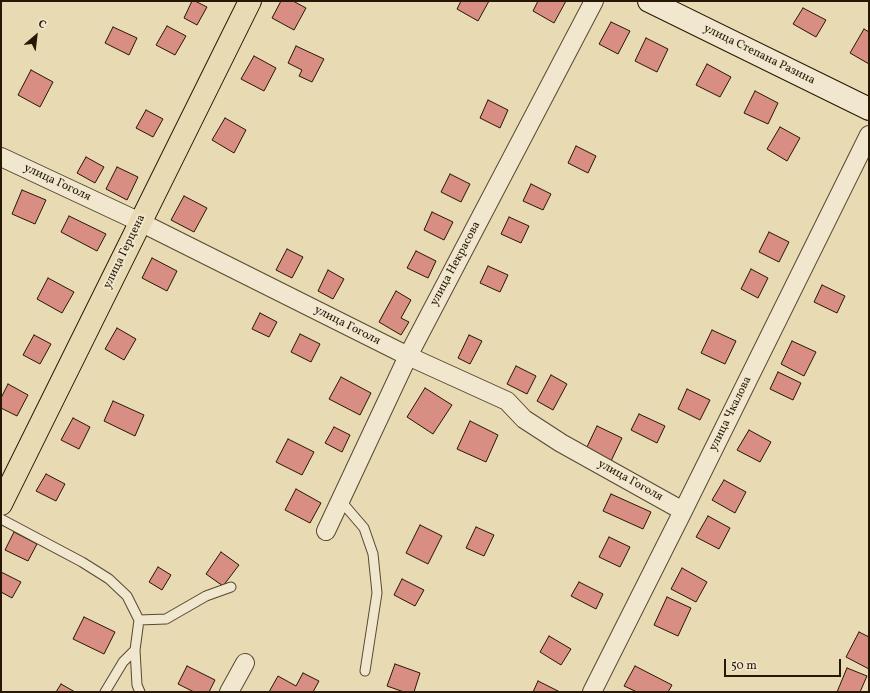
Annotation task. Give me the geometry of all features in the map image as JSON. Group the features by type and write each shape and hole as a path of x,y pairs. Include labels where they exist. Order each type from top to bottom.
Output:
{"main road":[{"name":"улица Герцена","path":"1,504 250,1"},
{"name":"улица Степана Разина","path":"649,1 869,109"}],"street":[{"name":"улица Некрасова","path":"326,531 408,356 594,1"},
{"name":"улица Чкалова","path":"592,692 869,135"},
{"name":"улица Гоголя","path":"1,157 140,222 408,356 507,401 524,419 561,443 683,511"},
{"path":"229,692 245,663"}],"lane":[{"path":"340,500 364,528 372,554 377,593 365,671"},
{"path":"1,519 82,562 109,579 127,596 139,620 134,650 137,685 140,692"},
{"path":"139,620 166,619 206,596 231,587"},
{"path":"105,692 123,662 134,650"}],"building":[{"path":"192,1 207,7 197,25 184,18"},
{"path":"281,1 293,1 306,8 294,30 272,18"},
{"path":"461,1 489,1 478,21 457,9"},
{"path":"538,1 566,1 554,23 533,11"},
{"path":"803,8 826,20 816,37 793,24"},
{"path":"611,22 630,31 618,54 599,44"},
{"path":"167,26 186,36 175,55 156,45"},
{"path":"113,27 137,38 129,55 105,43"},
{"path":"864,29 869,32 869,64 850,53"},
{"path":"646,38 668,49 657,72 635,61"},
{"path":"296,46 324,59 312,82 299,76 302,70 288,63"},
{"path":"254,56 276,68 264,91 241,79"},
{"path":"707,64 731,77 720,97 696,85"},
{"path":"31,70 53,82 40,107 18,95"},
{"path":"755,91 778,103 768,124 744,113"},
{"path":"488,100 508,110 500,128 480,118"},
{"path":"146,110 163,119 153,137 136,128"},
{"path":"225,118 246,130 234,153 212,140"},
{"path":"780,127 800,138 787,161 767,149"},
{"path":"576,146 596,156 588,173 568,163"},
{"path":"86,157 104,167 95,183 77,173"},
{"path":"117,167 138,177 127,200 106,189"},
{"path":"450,174 470,184 461,202 441,192"},
{"path":"531,184 551,194 543,210 523,201"},
{"path":"22,190 46,200 35,224 12,214"},
{"path":"184,196 207,208 194,232 171,220"},
{"path":"432,212 453,222 444,240 424,230"},
{"path":"69,216 106,234 97,251 61,232"},
{"path":"509,217 529,226 521,243 501,234"},
{"path":"769,232 789,242 779,262 759,252"},
{"path":"287,249 303,257 292,278 276,270"},
{"path":"416,251 436,261 428,278 407,268"},
{"path":"152,258 177,271 167,291 142,278"},
{"path":"488,266 508,275 500,292 480,283"},
{"path":"751,269 768,278 758,298 741,289"},
{"path":"328,270 344,279 333,299 318,291"},
{"path":"48,278 74,292 62,313 37,299"},
{"path":"822,285 845,296 837,313 814,302"},
{"path":"396,291 411,300 401,318 409,322 401,335 379,322"},
{"path":"260,313 277,322 269,337 252,329"},
{"path":"117,328 136,339 124,360 105,349"},
{"path":"712,330 736,341 725,364 701,353"},
{"path":"300,334 320,344 311,362 291,352"},
{"path":"34,335 51,344 40,364 23,355"},
{"path":"469,335 482,341 470,364 458,358"},
{"path":"792,341 816,352 804,376 781,364"},
{"path":"516,366 536,376 527,394 507,384"},
{"path":"778,372 801,383 793,400 770,389"},
{"path":"551,375 567,384 553,410 537,401"},
{"path":"341,377 371,393 360,415 329,399"},
{"path":"8,384 28,395 17,416 1,408 1,398"},
{"path":"425,388 452,405 433,434 407,417"},
{"path":"687,389 710,400 700,420 678,409"},
{"path":"113,401 144,415 135,436 104,421"},
{"path":"639,414 665,426 657,443 631,430"},
{"path":"73,418 90,427 79,449 61,440"},
{"path":"470,421 498,435 486,462 457,449"},
{"path":"597,426 622,438 611,461 586,449"},
{"path":"334,427 350,435 342,452 325,443"},
{"path":"749,430 771,442 760,462 737,450"},
{"path":"288,439 314,452 302,475 276,462"},
{"path":"46,474 65,484 56,501 36,491"},
{"path":"724,480 746,492 735,513 712,500"},
{"path":"296,489 321,503 310,523 285,510"},
{"path":"611,494 651,512 643,529 603,511"},
{"path":"708,516 730,528 719,549 696,537"},
{"path":"420,525 442,536 428,564 406,553"},
{"path":"476,527 494,535 484,556 466,548"},
{"path":"14,532 37,544 28,561 5,550"},
{"path":"609,537 630,547 620,567 599,557"},
{"path":"221,552 239,565 223,586 206,574"},
{"path":"158,567 171,575 162,590 149,582"},
{"path":"682,568 707,582 696,602 671,589"},
{"path":"1,572 21,582 12,598 1,592"},
{"path":"402,579 424,590 415,606 394,595"},
{"path":"579,582 603,594 596,609 571,596"},
{"path":"667,597 691,608 678,636 654,625"},
{"path":"84,617 115,632 104,654 73,639"},
{"path":"859,632 869,637 869,669 846,657"},
{"path":"549,636 571,649 561,665 540,652"},
{"path":"395,664 420,673 414,692 404,692 387,686"},
{"path":"187,666 215,680 209,692 194,692 178,684"},
{"path":"635,666 672,685 668,692 637,692 624,686"},
{"path":"847,668 867,676 860,692 837,692"},
{"path":"303,673 319,681 313,692 269,692 278,676 296,686"},
{"path":"538,681 560,692 533,692"},
{"path":"61,684 75,692 56,692"}]}
